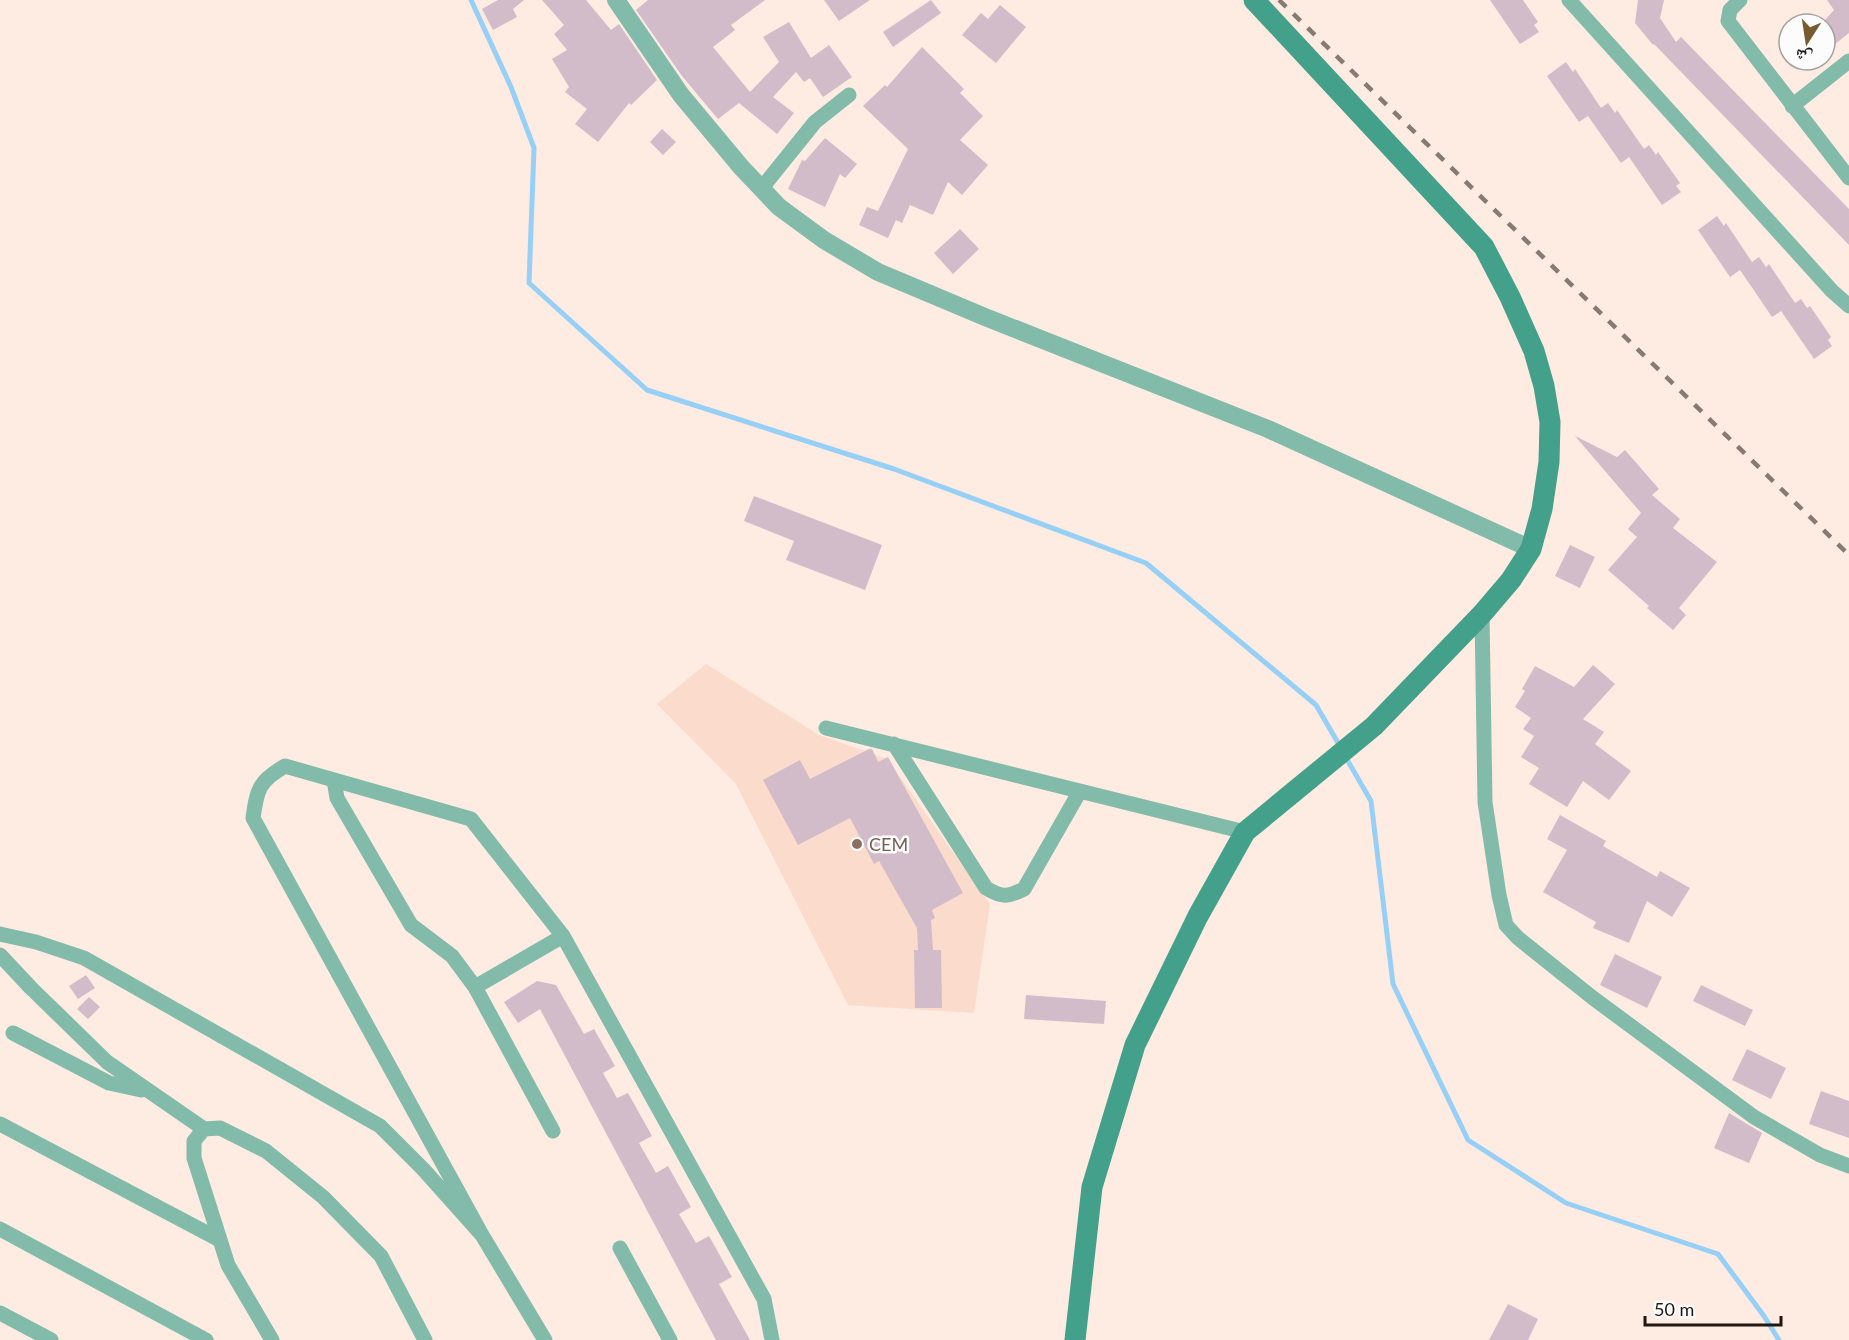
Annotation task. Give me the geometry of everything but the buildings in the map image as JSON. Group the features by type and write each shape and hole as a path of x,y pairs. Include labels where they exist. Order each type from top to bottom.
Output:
{"main road":[{"path":"1075,1340 1092,1187 1135,1045 1198,916 1245,832 1374,726 1482,614 1511,580 1531,549 1549,462 1550,422 1544,386 1534,351 1484,247 1254,0"}],"street":[{"path":"616,0 681,95 761,189 779,207 824,240 879,272 985,317 1268,429 1531,549"},
{"path":"1569,0 1832,291 1849,306"},
{"path":"1740,0 1730,10 1728,21 1849,178"},
{"path":"1792,106 1849,61"},
{"path":"761,189 815,122 849,95"},
{"path":"1482,614 1485,802 1506,926 1593,998 1754,1117 1820,1155 1849,1166"},
{"path":"826,728 1245,832"},
{"path":"894,744 986,888 996,895 1010,896 1024,889 1080,791"},
{"path":"545,1340 482,1236 253,818 257,793 269,775 285,766 471,819 563,936 764,1299 772,1340"},
{"path":"334,780 337,798 411,925 452,956 475,987 553,1131"},
{"path":"0,934 36,942 84,958 380,1126 423,1168 482,1236"},
{"path":"475,987 563,936"},
{"path":"0,955 107,1062 204,1129 220,1128 266,1151 323,1197 381,1256 425,1340"},
{"path":"13,1033 110,1083 150,1092"},
{"path":"0,1124 220,1240"},
{"path":"204,1129 194,1141 194,1158 228,1265 272,1340"},
{"path":"0,1229 206,1340"},
{"path":"620,1248 670,1340"},
{"path":"0,1313 51,1340"}],"shaded area":[{"name":"CEM","path":"706,664 819,735 887,759 990,904 974,1013 848,1005 736,784 657,704"}],"waterway":[{"path":"471,0 511,87 534,148 529,283 647,390 894,469 1146,563 1316,705 1341,748"},
{"path":"1345,756 1371,801 1393,984 1468,1140 1566,1203 1718,1254 1779,1340"}],"railway":[{"path":"1279,0 1849,555"}],"place":[{"name":"CEM","path":"857,844"}]}
